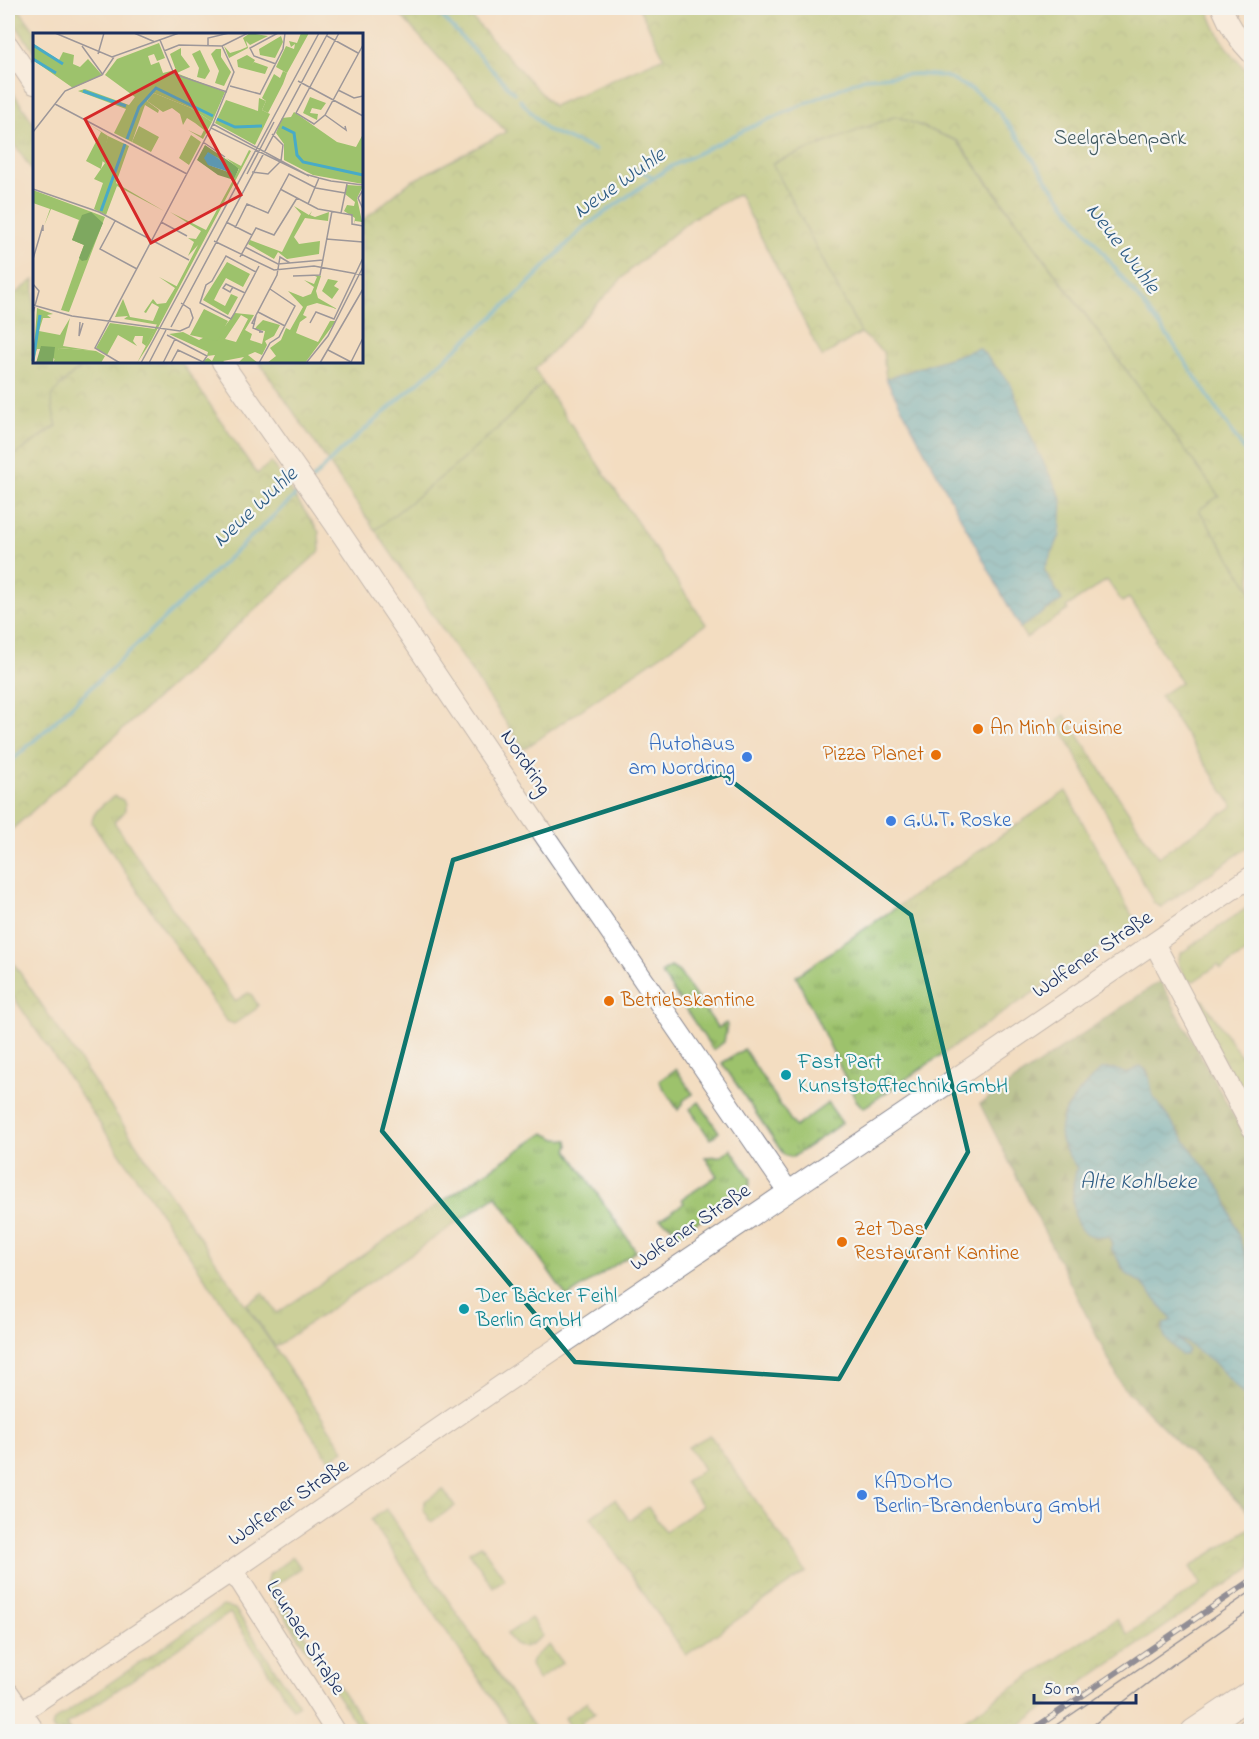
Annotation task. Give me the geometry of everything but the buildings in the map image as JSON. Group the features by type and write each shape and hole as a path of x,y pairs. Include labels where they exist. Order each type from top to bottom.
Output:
{"main road":[{"path":"1194,1731 1251,1693"}],"street":[{"path":"1222,8 1236,36 1251,54"},
{"path":"8,45 33,82"},
{"name":"Nordring","path":"223,363 788,1191"},
{"name":"Wolfener Straße","path":"14,1717 1251,876"},
{"path":"1154,943 1251,1128"},
{"name":"Leunaer Straße","path":"229,1573 240,1581 336,1731"},
{"path":"8,1692 14,1717 34,1731"}],"highlighted area":[{"path":"722,774 911,915 968,1152 839,1379 575,1362 382,1131 453,860"}],"green space":[{"path":"8,8 18,8 36,33 33,33 33,50 8,13"},
{"name":"Seelgrabenpark","path":"394,8 463,8 553,106 664,57 639,8 1208,8 1225,45 1251,76 1251,590 1199,510 1219,496 958,141 896,116 772,163 861,333 822,357 739,194 693,218 630,270 535,369 543,383 454,467 375,530 260,363 363,363 363,220 410,182 506,132"},
{"path":"8,85 33,122 33,172 8,135"},
{"path":"896,116 957,141 1219,496 1199,510 1251,590 1251,845 1161,907 1154,903 1057,720 1065,715 1158,857 1233,806 1160,696 1181,682 1154,640 1156,638 1129,598 1122,602 1107,580 1066,607 1068,610 1026,638 1020,628 1062,600 1044,570 1060,535 1031,437 1010,383 979,348 886,379 883,352 861,333 772,163"},
{"path":"33,281 33,363 85,363 62,384 53,411 57,425 8,460 8,299"},
{"path":"85,363 182,363 257,474 271,462 319,532 320,551 8,833 8,460 57,426 51,397"},
{"path":"543,383 706,624 524,749 375,530 454,467"},
{"path":"1066,791 1136,923 863,1108 856,1100 796,976"},
{"path":"115,796 123,800 125,807 124,813 114,822 235,1001 248,993 258,1005 256,1009 234,1024 226,1021 92,823 97,811"},
{"path":"1251,905 1251,949 1221,969 1218,965 1194,981 1187,980 1178,963 1180,954"},
{"path":"8,955 344,1450 329,1460 8,989"},
{"path":"671,967 679,972 718,1028 726,1023 724,1042 713,1050 661,973"},
{"path":"1160,981 1251,1148 1251,1273 1224,1194 1153,1097 1149,1077 1140,1066 1127,1074 1114,1069 1102,1069 1090,1080 1066,1109 1061,1140 1077,1168 1073,1204 1109,1237 1121,1267 1127,1274 1143,1284 1172,1320 1175,1335 1213,1361 1251,1403 1251,1515 1122,1386 980,1104"},
{"path":"1198,998 1203,1000 1251,1071 1251,1090 1239,1088 1194,1004"},
{"path":"744,1049 795,1127 828,1103 842,1123 793,1157 784,1155 722,1063"},
{"path":"676,1069 693,1094 684,1100 678,1110 659,1081"},
{"path":"699,1102 719,1132 710,1139 690,1109"},
{"path":"544,1133 557,1139 568,1140 567,1149 636,1251 567,1297 496,1196 275,1347 246,1304 263,1293 277,1313"},
{"path":"731,1149 751,1179 749,1187 678,1235 672,1226 660,1219 684,1203 682,1199 717,1176 705,1157 721,1156"},
{"path":"710,1435 806,1572 686,1655 591,1517 615,1499 629,1520 648,1507 665,1531 702,1506 685,1482 704,1469 688,1447"},
{"path":"443,1489 455,1506 431,1522 423,1508 425,1501"},
{"path":"386,1509 537,1731 514,1731 371,1520"},
{"path":"1251,1527 1251,1568 1011,1731 947,1731 1116,1619 1128,1634 1201,1584 1190,1567"},
{"path":"481,1545 505,1579 493,1587 469,1552"},
{"path":"293,1557 301,1568 273,1587 369,1731 361,1731 266,1588 268,1575"},
{"path":"223,1606 235,1609 299,1705 293,1709 230,1613 66,1725 70,1731 54,1731 52,1727 54,1721"},
{"path":"531,1618 543,1636 528,1646 520,1647 507,1634"},
{"path":"549,1645 562,1663 538,1680 531,1663 535,1656"},
{"path":"587,1702 595,1713 581,1723 586,1730 575,1730 564,1718"}],"water":[{"path":"979,348 1010,383 1031,437 1062,500 1060,535 1044,570 1062,600 1020,628 886,379"},
{"name":"Alte Kohlbeke","path":"1140,1066 1147,1072 1153,1097 1224,1194 1251,1272 1251,1403 1213,1361 1177,1337 1188,1350 1185,1355 1181,1355 1165,1337 1164,1324 1172,1320 1143,1284 1127,1274 1111,1248 1109,1237 1085,1233 1076,1220 1073,1193 1077,1168 1062,1143 1060,1129 1062,1119 1073,1100 1102,1069 1114,1069 1127,1074"}],"waterway":[{"path":"434,8 514,93"},
{"name":"Neue Wuhle","path":"312,480 335,456 514,298 584,227 655,177 672,166 749,128 864,78 916,74 944,76 973,90 994,106 1049,183 1170,339 1252,462"},
{"path":"520,100 547,130 595,150"},
{"path":"637,170 654,177"},
{"name":"Neue Wuhle","path":"8,764 302,489"}],"tram line":[{"path":"1046,1732 1252,1591"},
{"path":"1084,1732 1172,1665 1252,1609"}],"railway":[{"path":"1029,1732 1252,1580"}],"place":[{"name":"An Minh Cuisine","path":"978,729"},
{"name":"Pizza Planet","path":"936,755"},
{"name":"Autohaus am Nordring","path":"747,757"},
{"name":"G.U.T. Roske","path":"891,821"},
{"name":"Betriebskantine","path":"609,1001"},
{"name":"Fast Part Kunststofftechnik GmbH","path":"786,1075"},
{"name":"Zet Das Restaurant Kantine","path":"842,1242"},
{"name":"Der Bäcker Feihl Berlin GmbH","path":"464,1309"},
{"name":"KADOMO Berlin-Brandenburg GmbH","path":"862,1495"}]}
